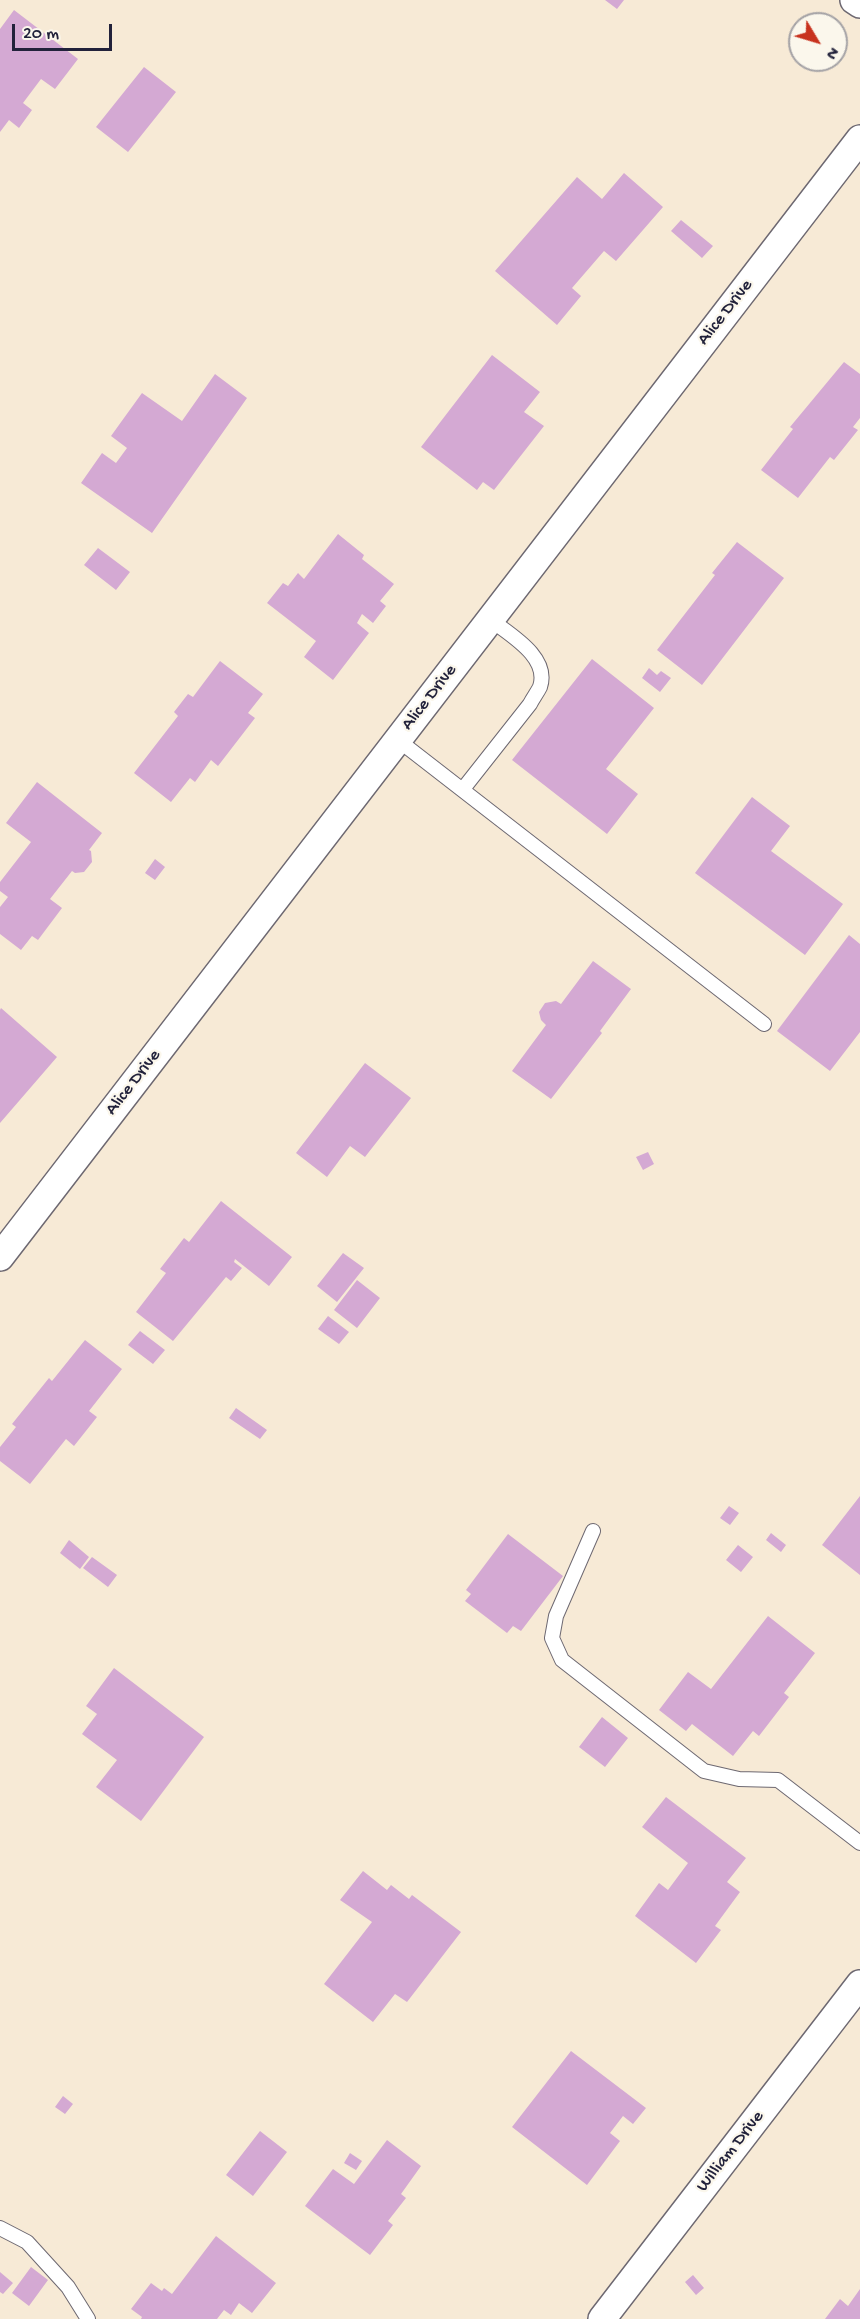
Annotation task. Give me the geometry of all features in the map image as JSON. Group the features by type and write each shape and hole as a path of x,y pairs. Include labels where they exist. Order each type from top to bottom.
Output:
{"street":[{"path":"854,0 860,4"},
{"name":"Alice Drive","path":"0,1257 860,139"},
{"name":"William Drive","path":"602,2319 860,1984"}],"lane":[{"path":"463,789 530,704 541,679 540,665 527,649 491,620"},
{"path":"398,740 764,1024"},
{"path":"593,1531 556,1616 552,1638 562,1660 704,1772 740,1779 778,1780 860,1843"},
{"path":"0,2228 27,2242 68,2287 88,2319"}],"building":[{"path":"605,0 624,0 617,9"},
{"path":"14,10 78,59 55,89 41,79 23,103 32,110 19,128 9,120 0,132 0,29"},
{"path":"144,67 176,92 128,152 96,127"},
{"path":"624,173 663,207 616,261 604,251 572,288 581,296 557,325 495,271 577,177 602,199"},
{"path":"681,220 713,246 702,258 671,231"},
{"path":"492,355 540,392 524,412 544,426 494,490 483,482 477,490 421,447"},
{"path":"844,362 860,374 860,418 853,427 858,430 834,460 830,457 798,498 761,470 793,429 790,427"},
{"path":"215,374 247,398 152,533 81,483 102,453 116,463 127,448 111,436 142,393 182,421"},
{"path":"338,534 364,555 362,559 394,584 380,601 386,606 373,623 362,614 357,623 369,633 333,680 304,657 316,641 267,603 283,583 288,586 298,573 304,579"},
{"path":"737,542 784,578 702,685 657,650 715,575 712,573"},
{"path":"98,548 130,572 116,590 84,565"},
{"path":"592,659 654,708 606,769 638,794 607,834 512,760"},
{"path":"220,661 263,694 248,713 255,718 218,766 211,760 195,782 190,778 171,802 134,773 178,716 174,712 188,694 193,697"},
{"path":"649,668 657,675 661,671 671,678 660,692 642,678"},
{"path":"37,782 102,833 89,850 92,862 84,872 72,871 50,899 62,908 38,940 32,936 21,950 0,934 0,907 8,897 0,891 0,882 31,842 6,823"},
{"path":"752,797 790,826 771,851 843,904 805,955 695,873"},
{"path":"155,859 165,867 155,880 145,873"},
{"path":"849,935 860,944 860,1032 830,1071 777,1031"},
{"path":"593,961 631,989 600,1031 602,1033 551,1099 512,1071 546,1025 541,1020 539,1012 545,1003 556,1001 561,1004"},
{"path":"1,1008 57,1057 0,1123 0,1010"},
{"path":"365,1063 411,1098 365,1157 350,1146 327,1177 296,1153"},
{"path":"648,1152 654,1164 643,1170 636,1157"},
{"path":"221,1201 292,1257 269,1286 235,1259 234,1262 242,1268 231,1281 226,1277 173,1341 136,1312 166,1273 160,1269 184,1238 189,1242"},
{"path":"343,1253 364,1268 337,1302 317,1286"},
{"path":"357,1280 380,1298 357,1328 334,1310"},
{"path":"328,1316 349,1332 339,1344 318,1329"},
{"path":"140,1331 165,1350 153,1364 128,1345"},
{"path":"85,1340 122,1369 89,1411 97,1417 74,1446 66,1439 30,1484 0,1461 0,1447 16,1427 12,1424 49,1378 52,1381"},
{"path":"236,1408 267,1430 260,1439 229,1418"},
{"path":"860,1496 860,1575 822,1545"},
{"path":"729,1506 739,1513 730,1525 720,1518"},
{"path":"771,1533 786,1545 781,1552 766,1540"},
{"path":"508,1534 563,1576 521,1631 513,1626 507,1633 465,1601 471,1594 466,1590"},
{"path":"69,1540 89,1557 80,1569 60,1553"},
{"path":"738,1545 753,1557 741,1572 726,1560"},
{"path":"92,1557 117,1575 108,1587 83,1568"},
{"path":"768,1616 815,1653 784,1693 789,1697 759,1736 753,1731 733,1756 692,1724 686,1731 659,1710 688,1672 711,1689"},
{"path":"114,1668 204,1737 141,1821 96,1787 117,1760 82,1734 97,1714 86,1706"},
{"path":"602,1717 628,1738 605,1767 579,1747"},
{"path":"666,1797 746,1858 727,1882 740,1892 715,1926 721,1930 696,1963 635,1916 659,1883 668,1890 688,1863 642,1827"},
{"path":"363,1871 387,1890 391,1885 409,1899 412,1895 461,1932 407,2002 395,1994 373,2022 324,1984 372,1922 340,1900"},
{"path":"571,2051 646,2108 633,2124 623,2116 610,2133 620,2141 587,2185 512,2127"},
{"path":"63,2096 73,2104 65,2114 55,2107"},
{"path":"260,2131 287,2152 253,2196 226,2175"},
{"path":"387,2140 421,2166 401,2194 406,2198 388,2221 393,2225 370,2255 305,2206 333,2169 354,2184"},
{"path":"350,2153 362,2161 356,2170 344,2163"},
{"path":"216,2236 276,2283 252,2313 239,2303 231,2315 224,2310 217,2319 141,2319 142,2317 131,2309 151,2283 162,2291 164,2288 172,2294"},
{"path":"31,2267 48,2280 29,2306 12,2293"},
{"path":"0,2272 13,2283 3,2294 0,2292"},
{"path":"693,2275 704,2288 696,2295 685,2282"},
{"path":"860,2289 860,2319 825,2319 840,2299 848,2306"}]}
